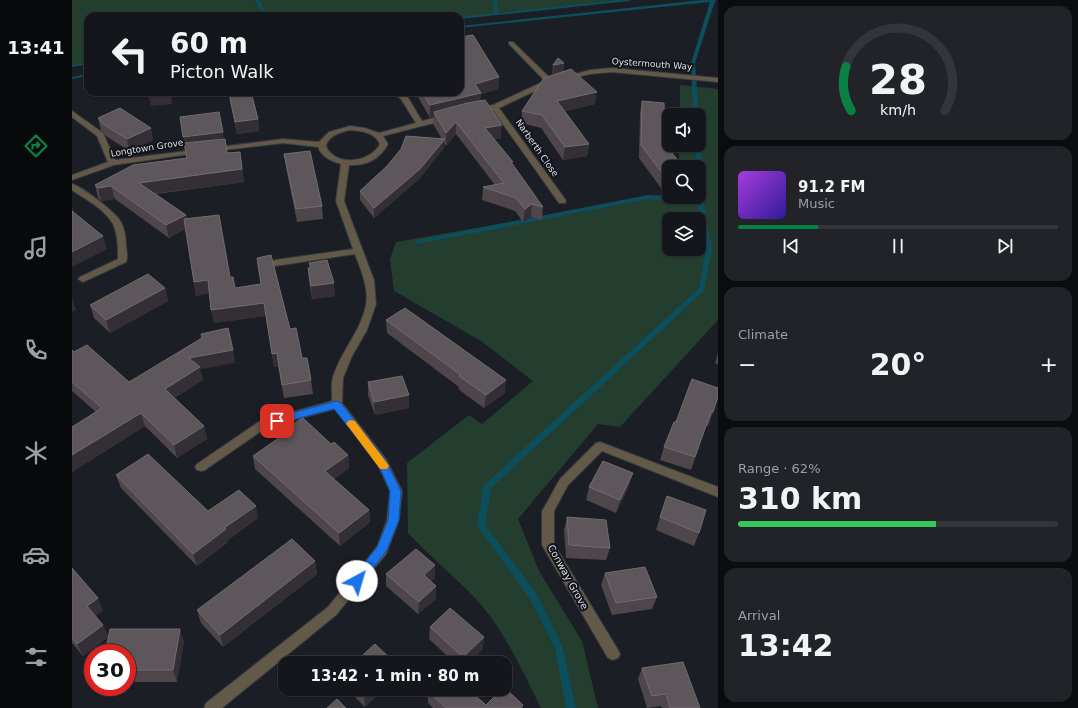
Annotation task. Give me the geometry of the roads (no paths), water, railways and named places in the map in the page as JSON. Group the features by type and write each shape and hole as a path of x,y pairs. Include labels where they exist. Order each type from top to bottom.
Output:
{"street":[{"path":"511,43 550,82"},
{"name":"Oystermouth Way","path":"472,111 496,107 550,82 590,72 612,70 718,80"},
{"path":"402,96 420,124"},
{"name":"Narberth Close","path":"496,107 562,201"},
{"path":"72,113 100,135 112,163"},
{"path":"379,136 457,114"},
{"path":"350,128 365,129 379,136 384,144 382,150 378,154 358,162 345,162 330,157 325,152 322,145 327,136 350,128"},
{"name":"Longtown Grove","path":"72,178 112,163 190,152 283,142 322,145"},
{"path":"211,708 332,611 382,550 393,520 396,491 382,462 336,404 338,378 347,356 362,330 371,304 369,280 340,201 345,162"},
{"path":"72,186 107,213 116,223 121,239 123,260 83,279"},
{"path":"275,263 358,251"},
{"path":"201,467 264,424 336,404"},
{"name":"Conway Grove","path":"612,654 548,545 548,511 564,482 600,446 718,492"}],"waterway":[{"path":"257,0 264,12"},
{"path":"495,0 496,14"},
{"path":"464,18 629,0"},
{"path":"464,27 713,0"},
{"path":"696,108 693,63 713,0"},
{"path":"72,66 84,64"},
{"path":"72,78 84,76"},
{"path":"698,152 699,160"},
{"path":"417,242 648,197 662,198"},
{"path":"571,708 559,648 533,596 481,526 487,487 702,289 709,249 701,204"}]}
